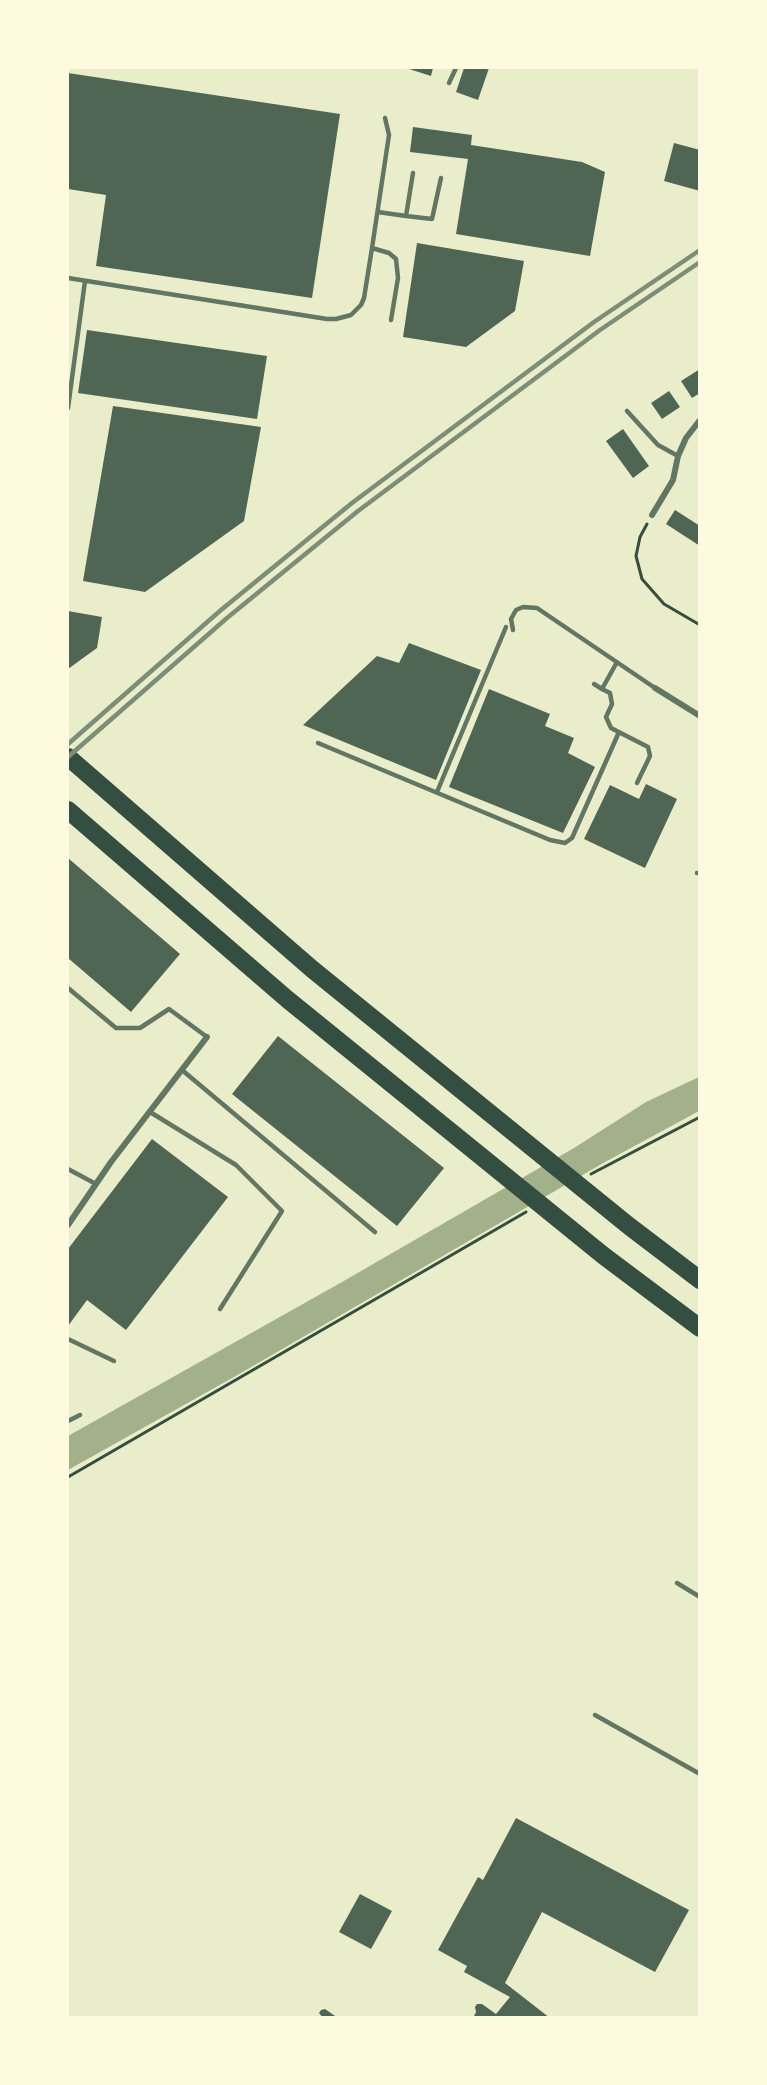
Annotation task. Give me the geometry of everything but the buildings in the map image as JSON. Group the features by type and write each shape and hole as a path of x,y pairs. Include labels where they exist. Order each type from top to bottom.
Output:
{"highway":[{"path":"68,758 312,969 699,1280"},
{"path":"68,810 287,999 604,1256 699,1328"}],"street":[{"path":"652,515 673,480 678,456 686,438 699,420"},
{"path":"655,688 699,716"},
{"path":"68,1225 96,1184 207,1037"}],"lane":[{"path":"449,83 456,68"},
{"path":"68,278 336,320 351,315 361,305 372,249 389,135 385,118"},
{"path":"406,216 413,173"},
{"path":"378,212 432,219 441,178"},
{"path":"372,249 389,254 396,259 398,278 391,320"},
{"path":"68,408 86,280"},
{"path":"627,411 658,446 678,456"},
{"path":"513,630 511,619 516,610 523,607 537,608 655,688"},
{"path":"436,792 506,627"},
{"path":"602,689 617,662"},
{"path":"594,684 610,693 612,704 606,717 611,728 648,747 650,756 637,783"},
{"path":"318,743 550,840 565,843 572,838 619,732"},
{"path":"68,988 116,1028 140,1028 169,1009 207,1037"},
{"path":"182,1070 375,1232"},
{"path":"150,1112 236,1165 282,1211 220,1309"},
{"path":"68,1168 96,1184"},
{"path":"68,1339 114,1361"},
{"path":"68,1421 80,1415"},
{"path":"677,1583 699,1597"},
{"path":"595,1715 699,1774"}],"path":[{"path":"652,515 640,537 636,556 642,579 664,604 699,626"},
{"path":"584,1178 699,1117"},
{"path":"68,1477 533,1208"}],"shaded area":[{"path":"699,1077 699,1111 605,1162 234,1377 68,1470 68,1436 574,1148 646,1102"}],"railway":[{"path":"68,744 221,610 352,503 594,322 700,250"},
{"path":"68,757 227,618 358,511 600,330 700,262"}]}
